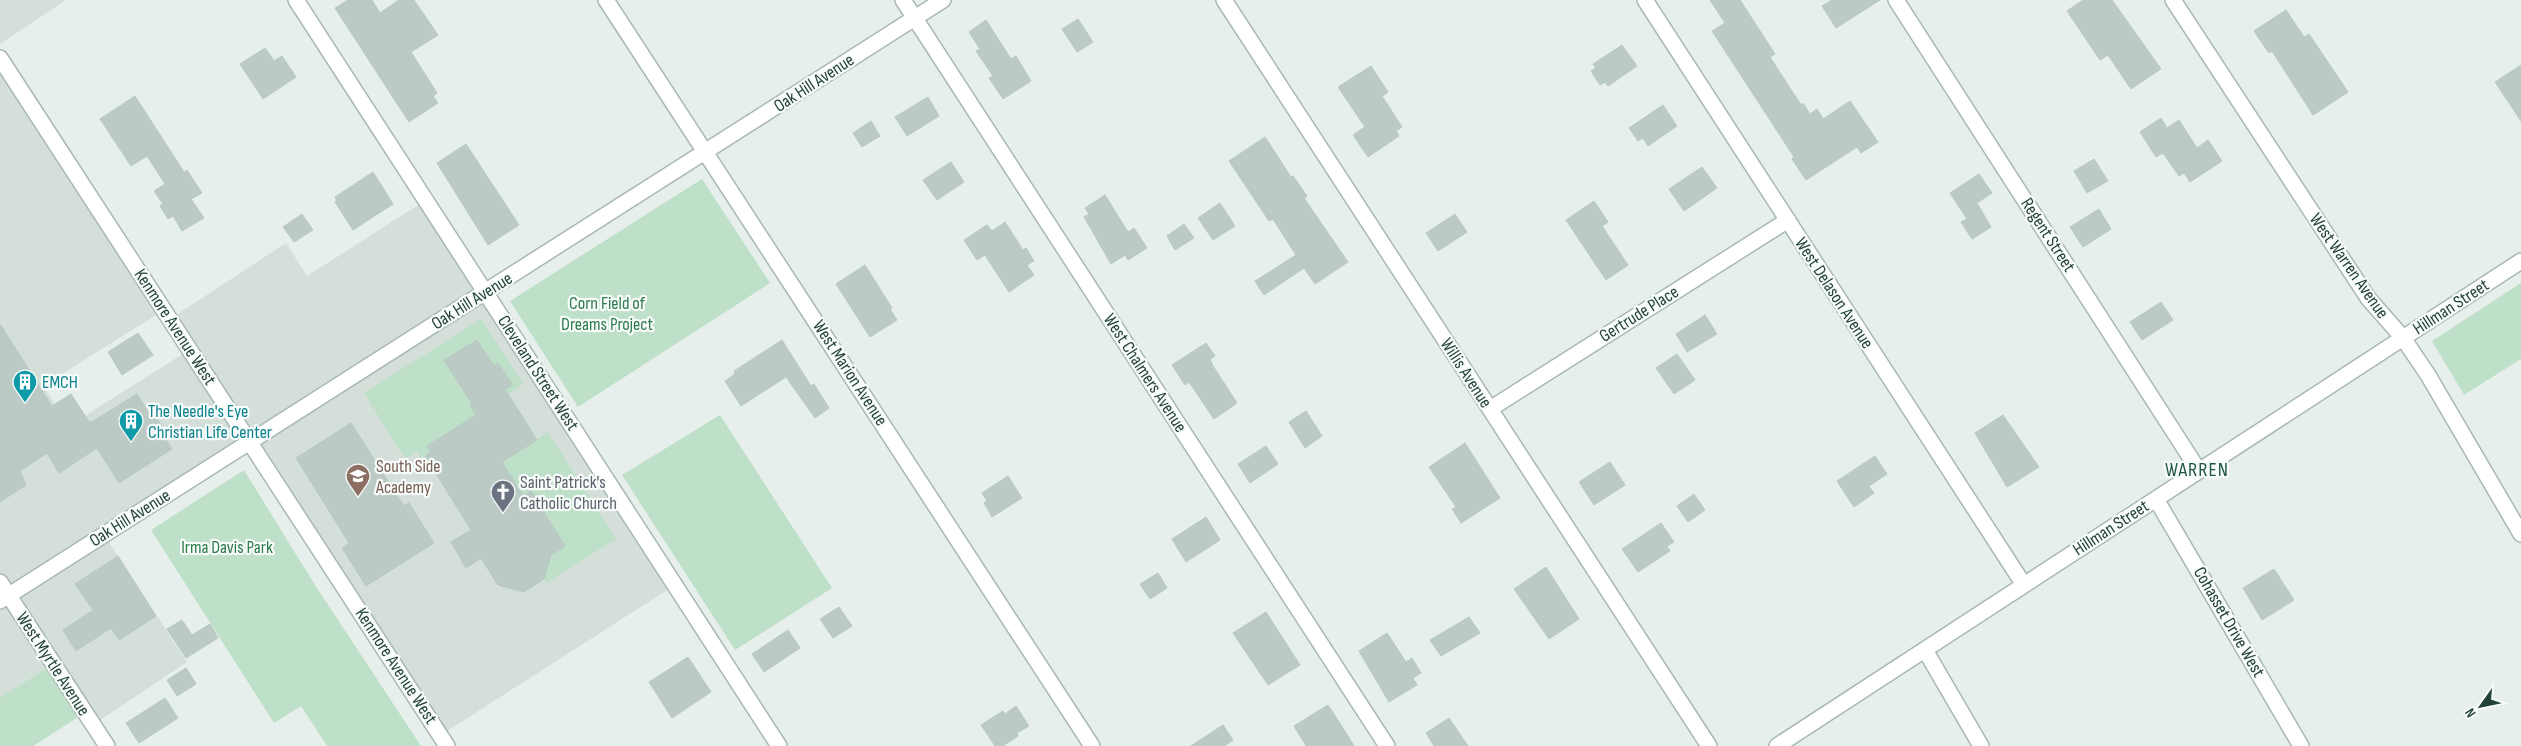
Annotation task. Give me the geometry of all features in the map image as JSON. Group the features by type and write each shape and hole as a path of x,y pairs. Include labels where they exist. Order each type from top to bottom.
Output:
{"street":[{"name":"Cleveland Street West","path":"296,0 779,746"},
{"name":"West Marion Avenue","path":"606,0 707,152 1092,746"},
{"name":"West Chalmers Avenue","path":"903,0 1387,746"},
{"name":"Oak Hill Avenue","path":"4,598 943,0"},
{"name":"Willis Avenue","path":"1224,0 1709,746"},
{"name":"West Delason Avenue","path":"1645,0 2024,585"},
{"name":"Regent Street","path":"1896,0 2199,471"},
{"name":"West Warren Avenue","path":"2173,0 2368,298 2404,338 2521,534"},
{"name":"Kenmore Avenue West","path":"0,58 448,746"},
{"name":"Gertrude Place","path":"1490,409 1788,220"},
{"name":"Hillman Street","path":"1777,746 2521,261"},
{"name":"Cohasset Drive West","path":"2156,499 2301,746"},
{"name":"West Myrtle Avenue","path":"0,582 4,598 107,746"},
{"path":"1925,650 1981,746"}],"shaded area":[{"path":"0,0 66,0 0,44"},
{"path":"0,58 164,310 43,386 69,426 189,350 170,319 286,243 307,276 426,200 675,585 441,735 250,442 104,535 187,662 93,725 85,713 33,746 0,746"}],"green space":[{"name":"Corn Field of Dreams Project","path":"702,179 770,283 578,407 510,301"},
{"path":"2521,283 2521,359 2464,395 2432,341"},
{"path":"481,319 523,384 508,394 505,389 513,384 498,363 494,366 476,340 444,360 472,404 470,405 482,423 537,440 548,432 616,539 546,583 544,579 551,555 565,546 531,491 523,496 510,476 458,426 428,446 431,451 420,458 417,452 405,459 364,393"},
{"path":"720,415 832,588 735,650 622,475"},
{"name":"Irma Davis Park","path":"244,470 315,585 421,746 327,746 301,706 274,723 151,530"},
{"path":"53,664 85,712 33,746 0,746 0,698"}],"building":[{"path":"348,0 372,0 380,13 399,0 414,0 438,35 411,52 437,93 433,96 438,103 409,122 335,8"},
{"path":"1710,0 1740,0 1775,54 1770,57 1801,105 1803,103 1810,114 1817,109 1823,119 1850,101 1878,142 1861,153 1857,147 1806,180 1792,159 1794,157 1712,31 1725,23"},
{"path":"1832,0 1880,0 1836,28 1822,6"},
{"path":"2083,0 2112,0 2161,69 2131,89 2108,55 2100,60 2067,11"},
{"path":"2286,10 2304,37 2309,34 2348,92 2313,115 2272,51 2269,53 2254,31"},
{"path":"1078,19 1093,42 1077,52 1062,29"},
{"path":"986,20 1011,59 1016,56 1031,81 1003,99 989,78 993,76 976,51 980,49 969,32"},
{"path":"1622,45 1637,66 1608,86 1605,82 1600,85 1591,71 1596,68 1593,64"},
{"path":"265,48 274,61 282,56 296,77 263,99 240,64"},
{"path":"2521,65 2521,121 2495,82"},
{"path":"1371,66 1388,92 1382,96 1402,127 1396,131 1399,136 1368,157 1353,135 1365,127 1338,87"},
{"path":"135,96 184,172 187,170 202,193 191,199 204,218 182,231 173,216 168,219 160,206 163,204 154,191 165,184 147,156 131,166 100,119"},
{"path":"928,97 939,116 907,136 895,117"},
{"path":"1663,105 1677,126 1648,146 1643,138 1638,141 1629,128"},
{"path":"2161,118 2167,128 2179,120 2197,148 2208,140 2222,161 2190,182 2184,173 2179,176 2163,153 2156,157 2140,132"},
{"path":"871,121 880,136 862,147 853,133"},
{"path":"1265,137 1291,177 1293,176 1307,196 1304,198 1348,262 1315,284 1304,268 1264,295 1255,281 1296,255 1273,219 1269,221 1229,161"},
{"path":"466,144 519,225 488,245 437,163"},
{"path":"2094,159 2108,181 2087,193 2074,171"},
{"path":"951,162 964,182 937,200 923,180"},
{"path":"1702,167 1717,188 1684,211 1669,189"},
{"path":"373,172 393,204 353,230 335,202 337,201 335,197"},
{"path":"1979,174 1992,193 1977,203 1991,227 1972,239 1961,222 1967,219 1950,193"},
{"path":"1105,195 1128,232 1134,228 1147,248 1128,260 1125,255 1111,264 1084,217 1089,214 1085,208"},
{"path":"1594,201 1608,222 1602,226 1628,265 1606,280 1566,220"},
{"path":"1220,203 1235,226 1213,240 1198,218"},
{"path":"2099,209 2111,229 2083,247 2070,227"},
{"path":"302,214 313,230 294,242 283,227"},
{"path":"1455,214 1467,232 1438,251 1426,233"},
{"path":"1005,222 1023,250 1026,248 1034,261 1027,265 1034,275 1009,292 985,255 977,260 964,240 987,225 992,231"},
{"path":"1184,224 1194,238 1175,250 1167,236"},
{"path":"865,265 892,308 890,309 897,320 870,337 836,284"},
{"path":"2161,302 2173,320 2142,340 2130,322"},
{"path":"1705,315 1717,334 1687,352 1676,334"},
{"path":"0,324 52,406 71,394 90,423 137,394 151,417 155,415 166,433 163,435 172,449 119,483 97,448 59,473 47,453 20,471 26,485 0,502"},
{"path":"138,333 153,355 122,375 108,352"},
{"name":"Saint Patrick's Catholic Church","path":"477,340 494,366 498,363 513,385 505,389 537,440 502,462 523,496 531,491 565,546 551,555 544,579 524,592 498,585 481,558 466,568 451,542 471,530 425,456 431,452 427,446 476,415 470,405 472,404 444,360"},
{"path":"782,340 811,386 814,384 829,408 815,418 786,377 741,406 725,381 735,374 734,371"},
{"path":"1206,343 1215,356 1210,359 1213,366 1237,403 1214,419 1189,382 1185,385 1172,365"},
{"path":"1677,354 1695,380 1674,394 1656,368"},
{"path":"1306,411 1322,436 1305,448 1289,422"},
{"path":"2003,415 2039,467 2007,487 1975,433"},
{"name":"South Side Academy","path":"351,423 404,506 409,503 434,543 366,586 342,548 349,543 296,458"},
{"path":"1465,443 1500,498 1461,523 1452,509 1456,507 1429,467"},
{"path":"1266,446 1278,464 1250,483 1238,464"},
{"path":"1875,456 1887,474 1869,486 1874,493 1854,507 1837,481"},
{"path":"1610,462 1625,485 1594,505 1579,482"},
{"path":"1008,476 1022,498 992,517 984,503 987,501 982,493"},
{"path":"1694,494 1705,510 1688,522 1677,506"},
{"path":"1206,517 1220,540 1186,562 1172,539"},
{"path":"1661,523 1674,542 1667,546 1670,551 1638,572 1622,549"},
{"path":"118,556 156,616 119,640 111,628 76,651 63,630 93,610 75,584"},
{"path":"1546,567 1579,619 1549,639 1514,589"},
{"path":"2274,569 2294,600 2262,620 2243,588"},
{"path":"1158,573 1167,588 1150,599 1140,584"},
{"path":"839,607 852,626 833,638 820,619"},
{"path":"1266,612 1300,665 1268,685 1233,633"},
{"path":"1469,617 1480,633 1441,656 1430,640"},
{"path":"182,620 192,635 210,624 218,638 186,658 167,629"},
{"path":"788,630 800,648 764,672 752,654"},
{"path":"1387,633 1406,662 1412,658 1421,673 1413,678 1417,685 1389,702 1359,651"},
{"path":"688,657 711,692 672,718 649,682"},
{"path":"186,668 196,684 177,696 167,680"},
{"path":"165,698 178,718 139,743 126,723"},
{"path":"1328,705 1354,746 1306,746 1294,726"},
{"path":"1016,706 1029,726 1017,733 1018,736 1003,746 995,746 981,725 1003,711 1005,714"},
{"path":"1449,718 1468,746 1434,746 1426,733"},
{"path":"1223,725 1233,740 1224,746 1191,746"}],"place":[{"name":"EMCH","path":"25,403"},
{"name":"The Needle's Eye Christian Life Center","path":"131,442"},
{"name":"South Side Academy","path":"358,497"},
{"name":"Saint Patrick's Catholic Church","path":"503,513"}],"district":[{"name":"WARREN","path":"2197,470"}]}
